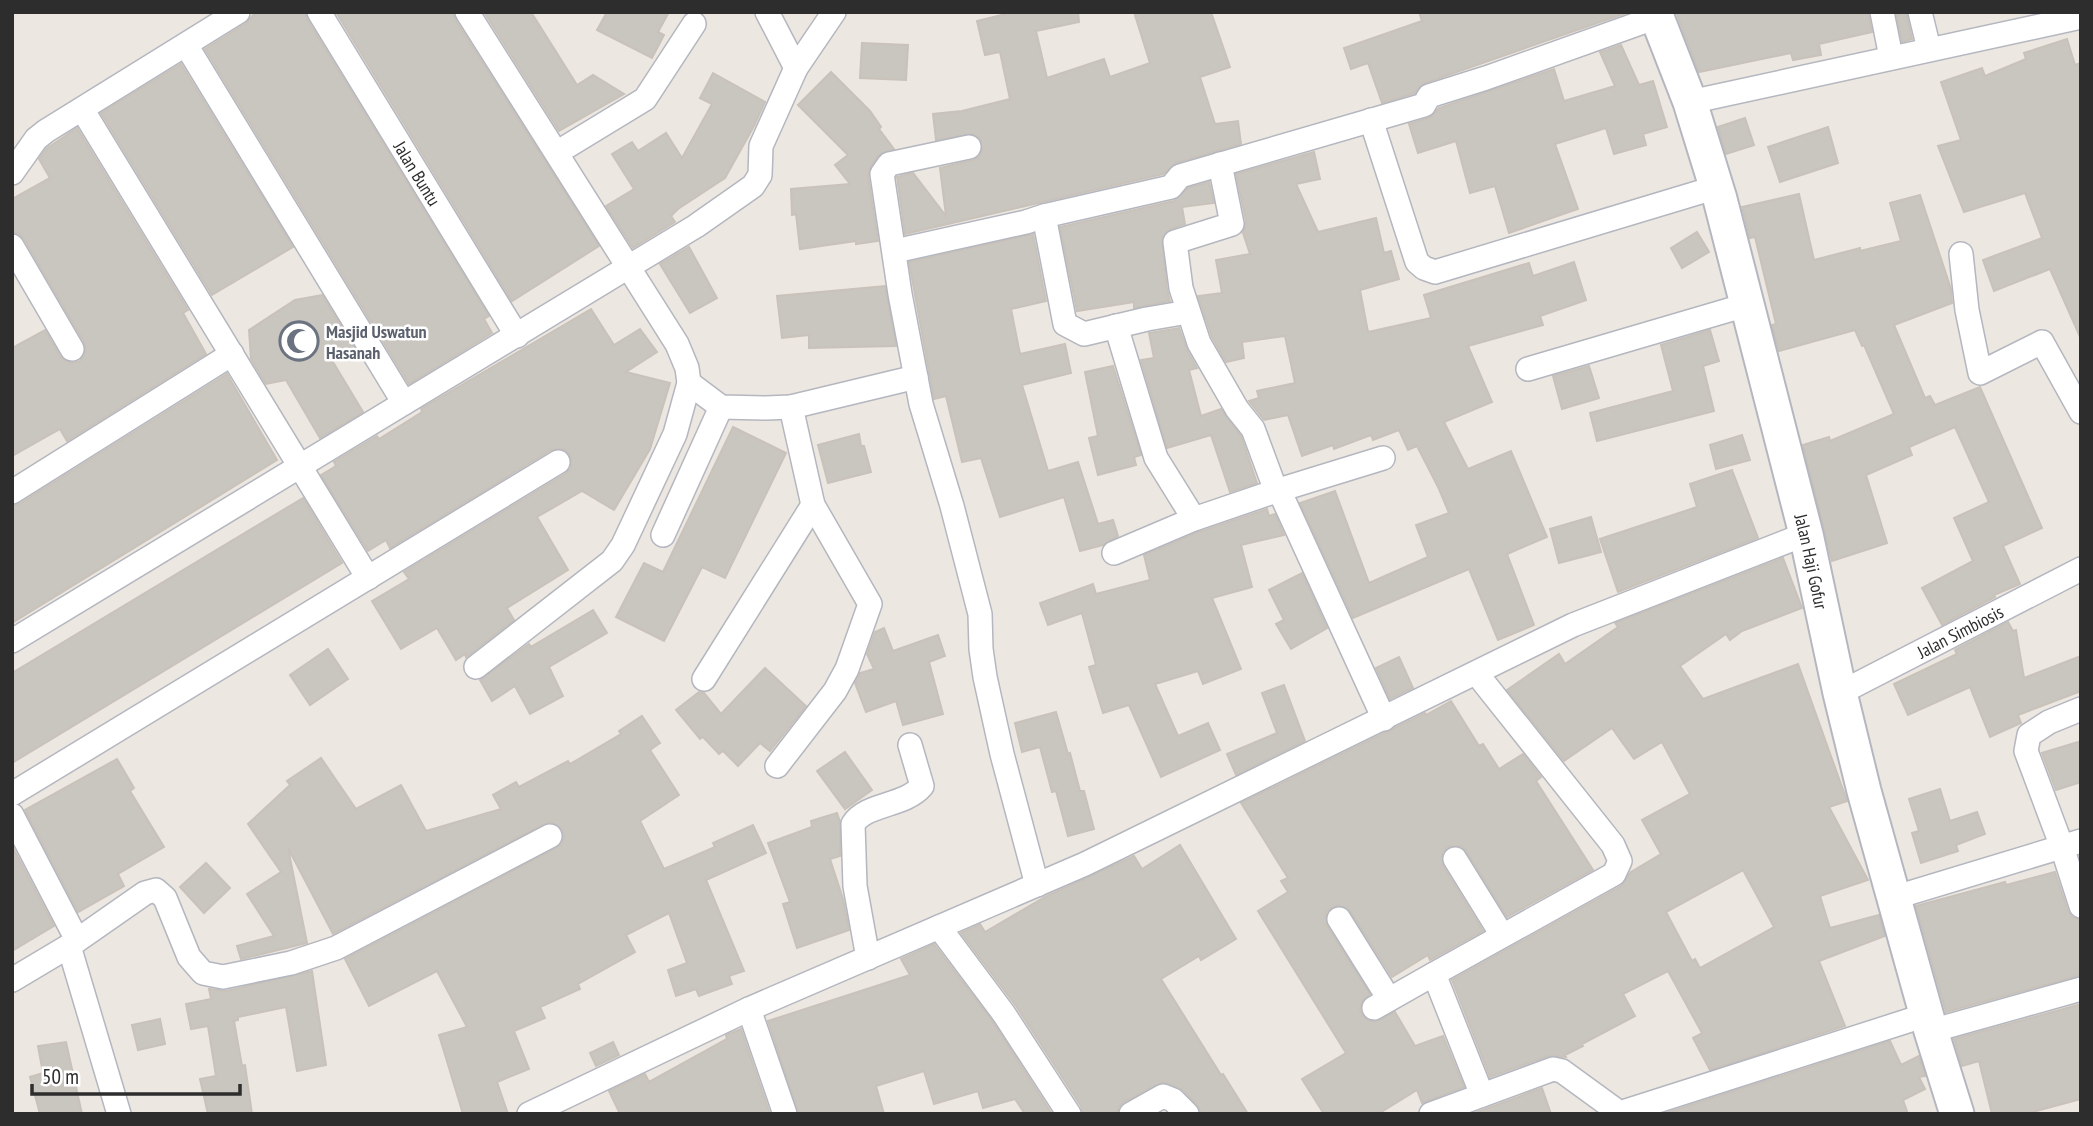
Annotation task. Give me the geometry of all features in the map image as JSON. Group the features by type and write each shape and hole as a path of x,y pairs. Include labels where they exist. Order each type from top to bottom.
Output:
{"street":[{"path":"12,173 36,139 238,12"},
{"name":"Jalan Buntu","path":"319,12 517,336"},
{"path":"467,12 677,344 687,368 688,383 675,434 623,545 612,561 475,667"},
{"path":"767,12 796,68"},
{"path":"12,641 630,267 753,186 760,175 761,146 796,68 834,12"},
{"path":"1882,12 1891,57"},
{"path":"1920,12 1929,49"},
{"path":"895,251 1171,187 1180,176 1423,105 1429,96 1486,78 1656,15"},
{"name":"Jalan Haji Gofur","path":"1656,15 1690,102 1717,187 1806,534 1840,693 1893,898 1957,1114"},
{"path":"1690,102 2069,17"},
{"path":"558,152 645,99 694,24"},
{"path":"186,45 404,403"},
{"path":"82,108 368,578"},
{"path":"1371,120 1417,262 1435,272 1717,187"},
{"path":"969,147 889,164 882,174 900,294 921,404 952,506 980,614 985,677 1002,754 1037,885"},
{"path":"1220,164 1232,224 1175,242 1181,288 1188,312 1199,343 1217,376 1253,429 1277,491 1384,719"},
{"path":"1044,216 1065,324 1084,334 1188,312"},
{"path":"12,246 72,349"},
{"path":"1961,254 1966,310 1979,373 2042,342 2081,412"},
{"path":"1528,369 1746,305"},
{"path":"1116,326 1156,458 1195,519"},
{"path":"12,492 232,354"},
{"path":"688,383 721,407 791,407 916,377"},
{"path":"663,535 721,407"},
{"path":"777,766 835,691 847,669 870,604 813,505 791,407"},
{"path":"1114,553 1195,519 1383,458"},
{"path":"12,794 558,462"},
{"path":"704,679 813,505"},
{"path":"529,1114 749,1009 1085,864 1573,625 1806,534"},
{"name":"Jalan Simbiosis","path":"1840,693 2081,569"},
{"path":"1339,919 1381,1004 1614,874 1620,861 1613,845 1477,674"},
{"path":"2081,709 2049,722 2029,735 2026,751 2071,844 2081,906"},
{"path":"868,958 855,886 853,824 862,814 908,798 922,786 910,746"},
{"path":"12,816 73,943 119,1114"},
{"path":"12,981 145,893 156,890 165,898 189,957 203,972 223,977 291,963 336,948 550,836"},
{"path":"1893,898 2071,844"},
{"path":"1455,859 1503,935"},
{"path":"939,927 1004,1014 1069,1114"},
{"path":"1434,974 1482,1095"},
{"path":"1431,1114 1553,1069 1562,1071 1617,1111 1623,1112 1928,1023 2081,989"},
{"path":"749,1009 785,1114"},
{"path":"1131,1114 1163,1096 1173,1100 1187,1114"}],"building":[{"path":"256,12 305,12 489,316 484,319 492,333 409,384 205,49 245,24"},
{"path":"336,12 453,12 599,246 512,301"},
{"path":"484,12 531,12 577,85 593,75 624,94 559,131"},
{"path":"607,12 669,12 658,32 664,35 652,58 597,30"},
{"path":"1014,12 1078,12 1079,22 1036,31 1047,78 1104,59 1110,77 1150,63 1134,12 1211,12 1230,67 1200,77 1215,124 1238,121 1241,144 1176,163 1163,174 905,234 897,177 913,173 946,216 940,168 973,160 979,157 982,151 980,138 973,134 936,140 933,114 962,111 1010,99 1000,52 985,55 977,21"},
{"path":"1419,12 1629,12 1425,83 1415,93 1382,103 1368,63 1351,69 1344,48 1422,21"},
{"path":"1676,12 1868,12 1872,32 1819,44 1821,55 1793,60 1791,53 1699,72"},
{"path":"1896,12 1906,12 1912,39 1902,42"},
{"path":"2067,39 2075,65 2081,63 2081,339 2050,269 1994,291 1983,260 2042,238 2025,193 1964,212 1938,146 1961,140 1941,82 1982,68 1985,76 2026,59 2024,53"},
{"path":"862,43 908,45 906,80 860,78"},
{"path":"1621,45 1639,85 1653,81 1667,127 1643,134 1646,145 1614,154 1606,128 1555,144 1578,209 1509,233 1495,186 1470,193 1456,141 1418,153 1409,124 1429,118 1439,108 1554,69 1564,101 1615,86 1600,52"},
{"path":"181,64 293,247 212,295 101,113"},
{"path":"831,72 870,111 894,149 878,156 868,175 878,241 856,244 856,241 800,249 796,214 792,215 791,189 850,184 835,165 848,155 798,105"},
{"path":"713,73 765,102 725,178 678,209 671,216 675,222 633,248 606,206 634,189 612,154 632,142 638,151 666,133 682,158 712,104 700,98"},
{"path":"1745,118 1754,145 1726,154 1718,127"},
{"path":"1828,127 1838,163 1780,182 1768,147"},
{"path":"77,128 188,310 183,313 206,354 67,441 60,429 12,456 12,348 45,330 60,356 66,361 80,361 86,350 84,342 24,239 12,232 12,199 50,178 39,159 46,149"},
{"path":"1314,152 1320,179 1296,184 1318,232 1376,218 1384,253 1391,251 1399,279 1360,290 1368,332 1431,318 1424,295 1529,263 1533,276 1574,262 1586,300 1540,316 1543,325 1468,346 1492,402 1444,422 1468,469 1511,451 1547,537 1507,554 1534,625 1498,640 1469,569 1353,618 1300,503 1335,491 1369,583 1428,557 1416,525 1449,513 1439,489 1417,446 1408,450 1399,430 1373,440 1371,435 1334,449 1333,445 1302,456 1288,415 1264,420 1249,401 1259,398 1257,391 1295,383 1285,336 1242,342 1244,358 1226,362 1212,337 1198,296 1222,293 1216,260 1250,254 1243,233 1246,221 1236,174"},
{"path":"1209,182 1214,203 1182,207 1185,224 1170,229 1162,238 1170,301 1134,308 1134,302 1077,311 1060,227 1174,201 1188,188"},
{"path":"1799,194 1814,260 1901,241 1890,203 1920,195 1951,289 1952,303 1894,325 1925,398 1930,396 1935,405 1980,387 2042,528 2003,546 2020,584 1994,595 1995,597 1942,625 1922,588 1973,561 1954,518 1989,502 1955,427 1909,447 1912,455 1866,475 1887,543 1832,561 1803,445 1829,437 1830,441 1894,414 1855,330 1779,351 1772,325 1776,324 1755,237 1750,238 1742,207"},
{"path":"1697,232 1709,252 1682,268 1671,248"},
{"path":"1033,234 1046,301 1011,309 1020,354 1065,344 1071,373 1022,385 1048,471 1078,462 1098,524 1113,520 1118,536 1103,545 1080,551 1064,497 1000,517 981,458 962,462 946,396 934,399 909,262"},
{"path":"689,247 717,298 690,313 660,264"},
{"path":"885,286 896,346 809,348 809,335 782,338 777,296"},
{"name":"Masjid Uswatun Hasanah","path":"322,295 357,352 330,357 363,412 320,438 286,380 266,384 251,359 249,330 295,300"},
{"path":"591,309 614,345 640,329 657,352 626,372 670,383 650,449 614,510 582,491 537,517 568,570 507,608 514,620 466,657 465,654 456,660 437,628 401,649 372,601 409,579 404,572 565,474 571,468 570,455 564,449 551,450 390,548 386,540 368,551 321,475 336,466 334,462 377,436 379,439 422,412 421,409"},
{"path":"1179,328 1197,368 1189,370 1201,416 1221,409 1241,436 1257,483 1230,492 1211,435 1167,448 1141,360 1154,358 1149,333"},
{"path":"1710,330 1719,361 1703,366 1714,411 1597,441 1590,413 1673,391 1661,345"},
{"path":"1113,366 1141,455 1134,457 1136,465 1098,475 1089,438 1098,436 1085,372"},
{"path":"1589,366 1599,398 1562,409 1553,376"},
{"path":"227,374 277,460 12,623 12,506"},
{"path":"733,427 786,453 725,578 702,567 664,641 616,617 644,563 663,572"},
{"path":"859,434 871,472 828,483 818,445"},
{"path":"1742,435 1750,460 1716,469 1710,445"},
{"path":"1732,470 1758,538 1618,592 1600,539 1697,507 1690,484"},
{"path":"303,498 342,563 12,763 12,673"},
{"path":"1267,509 1269,516 1275,514 1284,535 1241,545 1252,587 1212,598 1241,669 1203,684 1198,671 1155,684 1178,736 1208,723 1220,750 1161,777 1129,705 1103,713 1089,667 1096,665 1082,613 1048,625 1040,603 1093,584 1096,594 1150,580 1144,555 1199,532"},
{"path":"1591,517 1601,552 1559,563 1550,529"},
{"path":"1783,558 1802,608 1742,631 1730,640 1726,634 1680,666 1703,699 1798,664 1847,801 1829,807 1868,880 1820,896 1830,928 1879,915 1885,936 1819,961 1845,1026 1710,1070 1693,1038 1702,1033 1668,971 1623,994 1635,1016 1582,1044 1583,1046 1565,1055 1566,1057 1548,1056 1490,1077 1452,980 1621,886 1631,872 1661,854 1642,820 1690,794 1662,742 1634,759 1612,728 1564,761 1507,690 1559,654 1565,664 1618,627 1615,623","holes":["1743,870 1774,927 1700,968 1695,959 1692,961 1666,912"]},
{"path":"1302,573 1327,628 1291,649 1276,624 1284,620 1269,590"},
{"path":"593,610 607,633 549,667 563,696 530,714 515,686 492,701 480,680 529,644 531,647"},
{"path":"2008,622 2013,631 2016,630 2024,678 2081,656 2081,691 2018,715 2021,723 1990,737 1970,687 1908,715 1894,684 1957,654 1955,650"},
{"path":"884,628 893,651 938,635 945,656 929,662 943,714 903,725 896,701 866,712 855,683 860,673 874,669 867,654 875,632"},
{"path":"328,649 348,679 310,705 290,675"},
{"path":"1399,657 1413,688 1390,699 1376,668"},
{"path":"765,668 806,706 770,751 760,743 738,766 723,751 719,754 703,737 700,739 676,710 699,692 704,693 721,714"},
{"path":"1284,685 1305,741 1236,775 1227,754 1277,733 1262,693"},
{"path":"1451,701 1479,746 1483,744 1499,769 1523,754 1541,777 1536,781 1593,870 1507,917 1466,851 1461,846 1448,847 1442,853 1443,866 1483,931 1430,960 1428,955 1392,977 1350,911 1339,905 1331,908 1326,913 1327,926 1370,994 1362,1002 1362,1015 1375,1022 1395,1012 1415,1046 1443,1036 1464,1087 1422,1103 1417,1090 1378,1114 1324,1114 1302,1079 1346,1053 1258,911 1288,892 1281,881 1288,878 1241,803"},
{"path":"1056,712 1080,791 1084,791 1094,829 1068,836 1040,747 1022,752 1015,723"},
{"path":"642,716 660,743 650,750 679,795 640,821 664,869 715,847 713,843 753,825 766,853 706,880 744,971 729,976 732,984 699,996 696,989 676,996 668,970 687,963 669,913 626,935 635,952 578,984 580,989 540,1007 545,1018 514,1031 529,1069 497,1082 508,1114 463,1114 439,1035 467,1027 437,971 369,1006 345,959 556,848 562,843 564,836 562,829 551,822 333,934 288,848 307,943 241,959 237,946 274,936 247,894 281,872 248,824 290,785 287,781 321,758 356,809 401,785 426,831 501,809 493,795 516,782 519,787 568,761 570,764 621,734 619,731"},
{"path":"2081,741 2081,782 2056,790 2042,753"},
{"path":"845,752 872,790 845,809 817,771"},
{"path":"117,759 134,788 130,791 164,847 118,874 124,886 78,912 25,810"},
{"path":"1940,789 1950,821 1977,812 1985,834 1956,845 1958,851 1921,863 1912,833 1919,831 1909,799"},
{"path":"837,813 840,822 840,856 830,859 843,899 849,930 797,948 783,904 790,902 768,843 812,827 811,821"},
{"path":"1180,845 1236,939 1201,960 1199,956 1161,979 1248,1114 1201,1114 1197,1105 1183,1090 1163,1082 1124,1102 1117,1114 1083,1114 1081,1106 1016,1006 961,933 980,924 985,932 1045,897 1134,856 1142,869"},
{"path":"12,846 54,926 12,951"},
{"path":"206,863 230,888 204,913 180,887"},
{"path":"2055,872 2068,911 2072,917 2081,920 2081,975 1946,1012 1916,906 2005,882 2006,885"},
{"path":"934,944 993,1022 1052,1114 1025,1114 1015,1099 983,1108 978,1091 934,1104 924,1071 876,1086 884,1114 799,1114 768,1021 910,975 901,959"},
{"path":"312,971 326,1065 297,1071 286,1007 238,1017 238,1020 234,1021 242,1066 245,1065 252,1114 208,1114 200,1079 216,1076 208,1026 191,1029 186,1004 211,999 209,989 226,991"},
{"path":"2081,1004 2081,1099 2025,1114 1992,1114 1979,1061 1962,1066 1954,1039"},
{"path":"160,1019 165,1044 138,1050 132,1025"},
{"path":"741,1029 770,1114 620,1114 609,1091 645,1074 649,1082 727,1039 726,1035"},
{"path":"1890,1041 1901,1065 1919,1056 1925,1076 1919,1077 1925,1089 1903,1100 1908,1114 1663,1114"},
{"path":"66,1042 82,1114 40,1114 30,1077 43,1073 38,1046"},
{"path":"613,1042 619,1055 596,1066 590,1053"},
{"path":"1542,1088 1551,1114 1472,1114"}],"place":[{"name":"Masjid Uswatun Hasanah","path":"299,341"}]}
